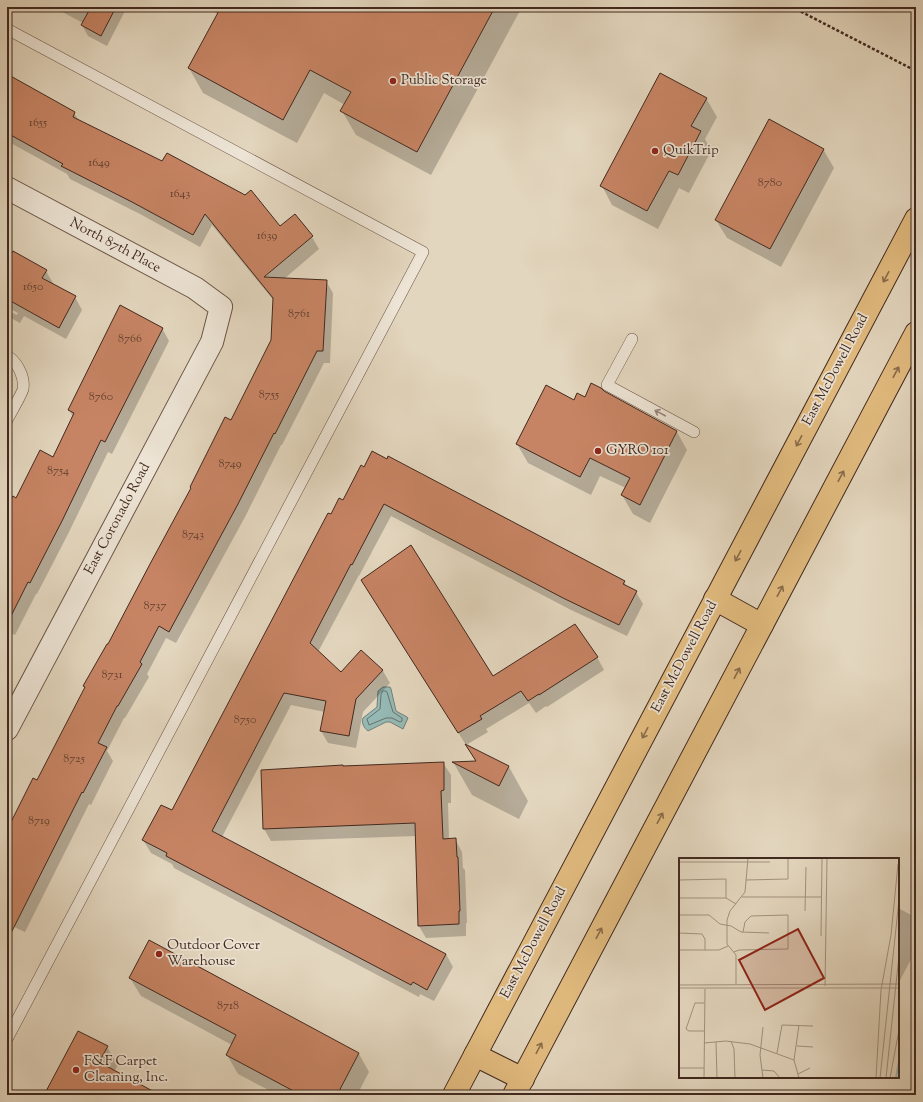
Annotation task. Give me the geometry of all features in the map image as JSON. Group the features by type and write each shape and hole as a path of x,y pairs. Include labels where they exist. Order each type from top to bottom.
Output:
{"main road":[{"name":"East McDowell Road","path":"454,1095 916,219"},
{"path":"475,1055 518,1087 916,333"},
{"path":"715,599 762,626"}],"street":[{"name":"North 87th Place","path":"7,188 195,288 221,307"},
{"name":"East Coronado Road","path":"7,728 212,342 221,307"}],"lane":[{"path":"7,29 423,252 7,1039"},
{"path":"632,338 607,385 694,432"},
{"path":"7,356 22,372 23,389 7,420"}],"path":[{"path":"792,7 916,71"}],"water":[{"path":"383,687 390,687 396,711 408,718 403,729 390,722 386,722 368,731 363,725 363,718 377,707 378,691"}],"building":[{"path":"91,7 116,7 101,36 81,25"},
{"name":"Public Storage","path":"221,7 495,7 417,152 340,111 351,92 310,70 283,120 188,68"},
{"name":"QuikTrip","path":"660,73 707,98 691,126 701,131 678,175 669,171 647,211 600,186"},
{"path":"7,74 75,112 73,117 162,161 167,153 245,195 251,190 280,226 295,214 313,236 264,277 327,280 323,351 317,351 275,434 274,433 238,504 169,632 159,626 140,662 142,664 117,706 98,743 107,747 83,793 82,792 7,941 7,830 33,778 37,780 85,687 83,686 108,644 191,488 190,487 225,417 231,420 271,340 273,298 205,214 193,235 61,166 63,164 7,133"},
{"name":"QuikTrip","path":"769,119 824,149 770,249 715,220"},
{"path":"13,251 47,270 42,278 76,296 59,328 7,299 7,262"},
{"path":"120,305 163,328 105,442 101,440 62,521 30,583 28,582 7,624 7,507 13,496 16,498 40,450 53,457 74,413 68,410"},
{"name":"GYRO 101","path":"591,383 677,431 640,505 621,495 630,478 590,458 580,477 516,444 546,385 574,400 577,393 585,397"},
{"path":"372,451 387,459 388,456 625,581 623,584 637,591 619,625 563,598 384,504 352,565 351,564 310,643 341,672 361,650 383,670 356,699 349,736 320,731 326,701 284,693 212,831 446,954 427,990 413,982 411,985 166,856 167,853 142,840 161,805 172,810 328,513 331,514 339,498 343,500 361,465 364,467"},
{"path":"411,545 493,676 575,624 598,657 528,701 521,691 480,716 482,719 458,733 361,580"},
{"path":"465,744 509,766 499,786 452,762 476,761"},
{"path":"444,762 444,790 441,791 443,839 456,838 460,911 459,924 418,926 415,823 263,829 261,770 343,765"},
{"path":"149,940 359,1053 337,1095 301,1095 226,1055 236,1035 129,978"},
{"name":"F&F Carpet Cleaning, Inc.","path":"78,1031 108,1046 99,1062 160,1095 44,1095"}],"place":[{"name":"Public Storage","path":"393,81"},
{"name":"QuikTrip","path":"655,151"},
{"name":"GYRO 101","path":"598,451"},
{"name":"Outdoor Cover Warehouse","path":"159,954"},
{"name":"F&F Carpet Cleaning, Inc.","path":"76,1070"}]}
